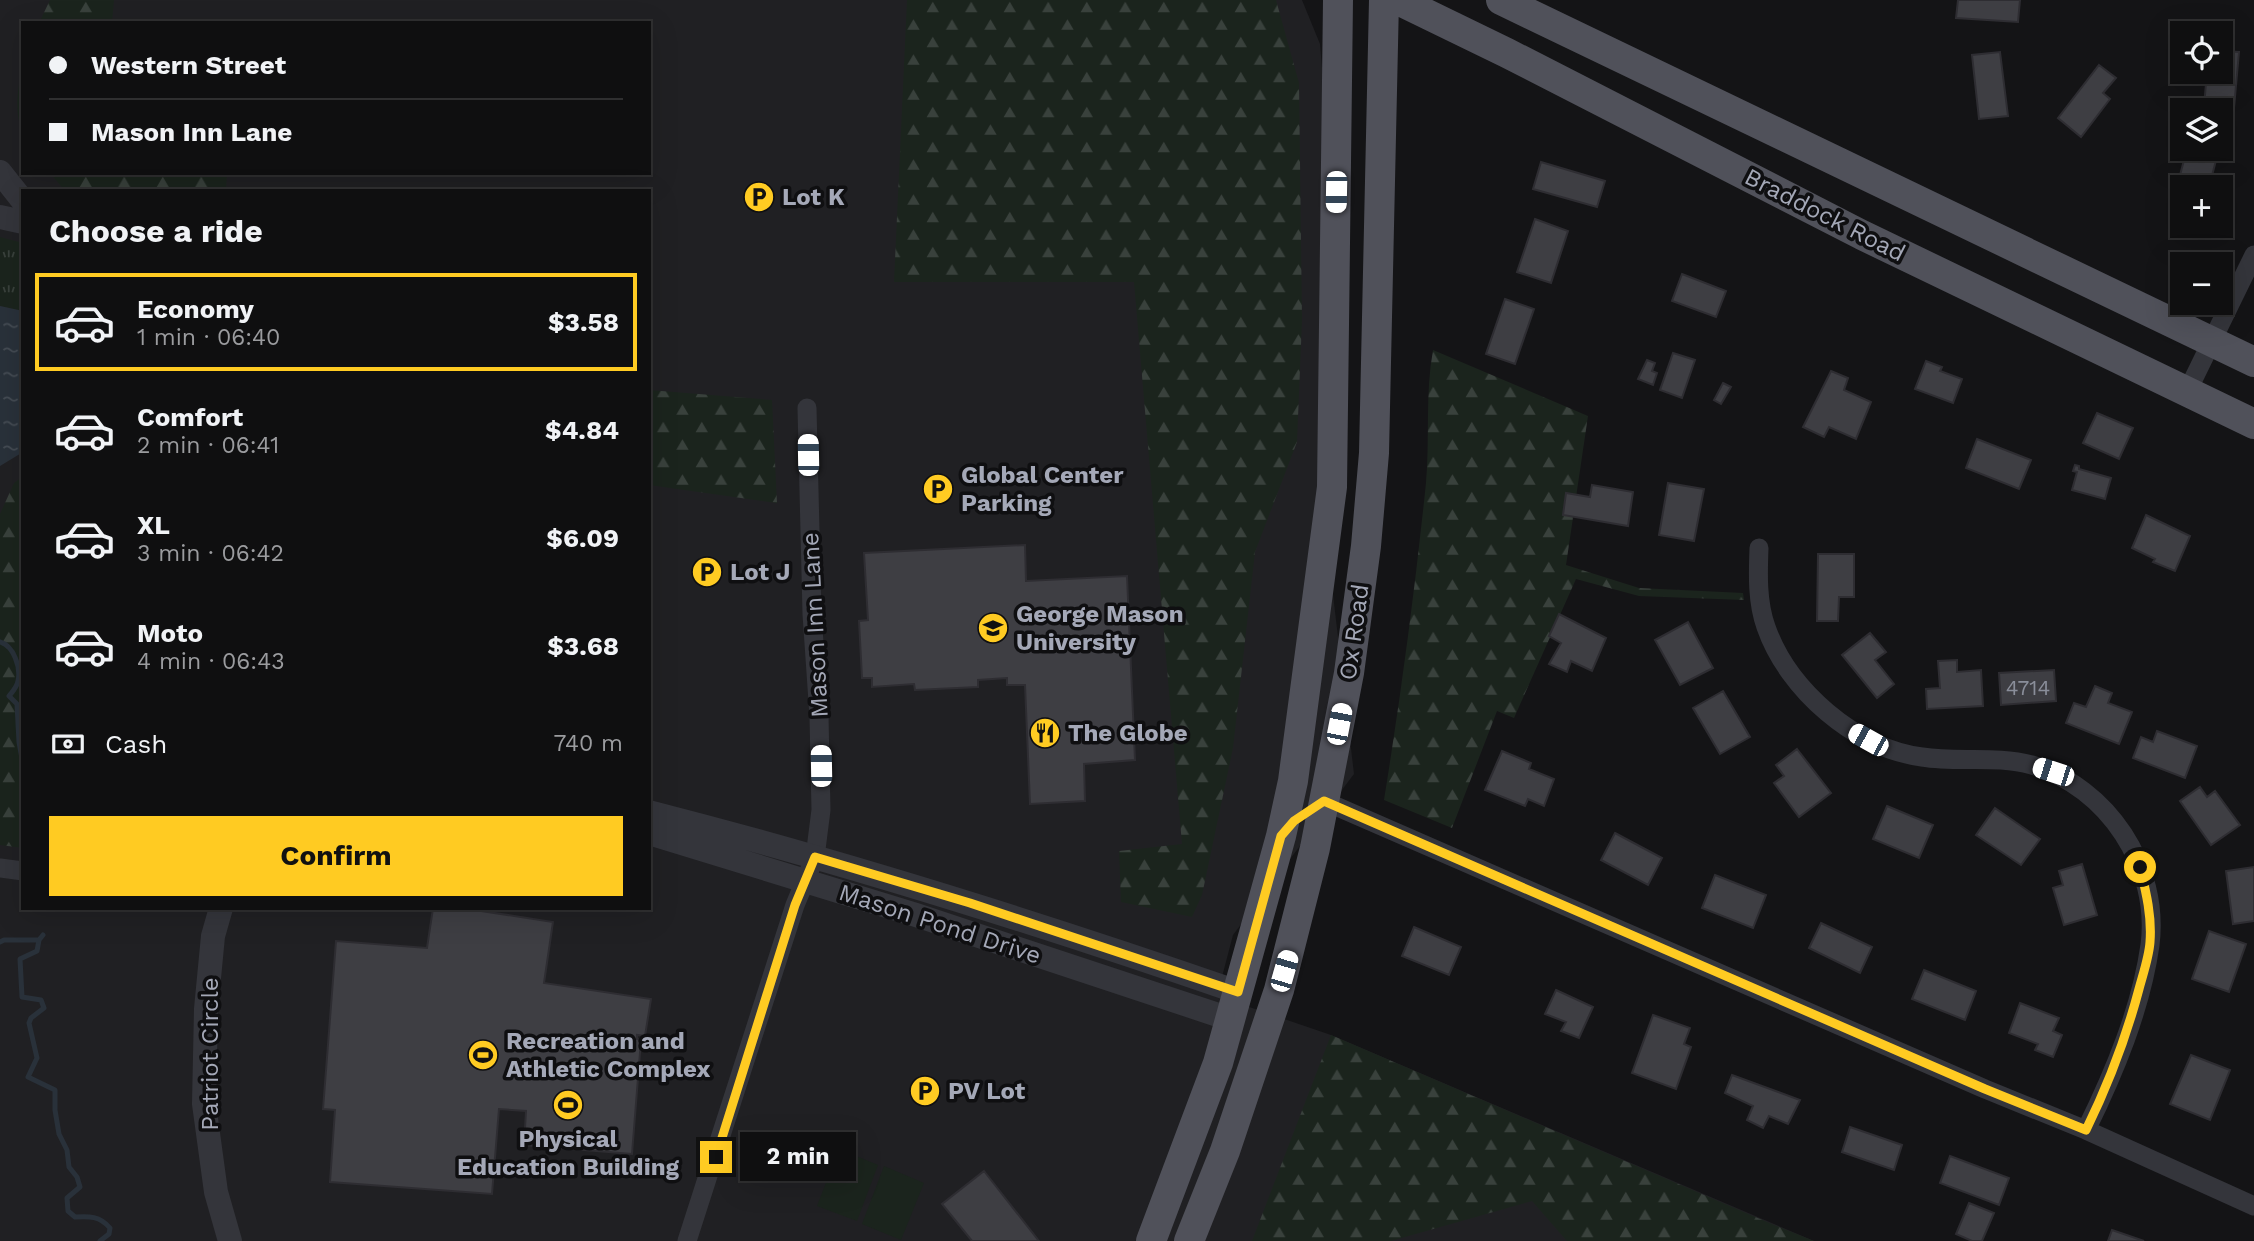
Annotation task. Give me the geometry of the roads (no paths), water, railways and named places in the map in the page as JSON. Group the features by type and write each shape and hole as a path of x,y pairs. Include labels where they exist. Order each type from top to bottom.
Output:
{"main road":[{"name":"Ox Road","path":"1151,1241 1218,1063 1281,836 1293,781 1332,487 1338,0"},
{"name":"Ox Road","path":"1189,1241 1225,1151 1279,990 1324,801 1349,673 1366,546 1374,453 1384,0"},
{"name":"Braddock Road","path":"1398,0 1862,235 2254,424"},
{"name":"Braddock Road","path":"1501,0 2254,362"},
{"path":"1281,836 1294,821 1324,801 1310,782 1304,765 1302,712"}],"street":[{"path":"0,172 21,198"},
{"path":"0,217 21,222"},
{"path":"2187,393 2254,255"},
{"name":"Mason Inn Lane","path":"687,1241 804,880 815,857 821,810 821,758 812,614 807,408"},
{"path":"1759,548 1760,607 1770,636 1796,678 1816,702 1837,720 1868,740 1905,754 1940,759 2006,760 2053,772 2077,785 2097,801 2128,840 2140,867 2147,893 2150,944 2130,1022 2104,1093 2086,1130"},
{"path":"1324,801 1973,1084 2086,1130 2254,1206"},
{"name":"Mason Pond Drive","path":"651,813 931,891 1234,1005"},
{"name":"Mason Pond Drive","path":"651,834 1234,1005"},
{"path":"0,868 21,871"},
{"path":"209,910 213,936"},
{"name":"Patriot Circle","path":"220,910 213,936 206,1009 204,1104 216,1192 230,1241"}],"water":[{"path":"0,306 21,311 21,453 0,466"}],"waterway":[{"path":"0,642 13,653 17,664 19,676 15,689 9,696 17,704 21,753"},
{"path":"43,935 37,951 20,959 22,997 41,1000 44,1008 31,1018 29,1023 37,1058 28,1077 55,1090 59,1134 67,1150 69,1167 77,1177 80,1187 67,1198 68,1211 75,1217 94,1218 106,1224 110,1228 109,1234 100,1241"},
{"path":"0,942 39,940"}],"place":[{"name":"Lot K","path":"759,197"},
{"name":"Global Center Parking","path":"938,489"},
{"name":"Lot J","path":"707,572"},
{"name":"George Mason University","path":"993,628"},
{"name":"The Globe","path":"1045,733"},
{"name":"Recreation and Athletic Complex","path":"483,1055"},
{"name":"PV Lot","path":"925,1091"},
{"name":"Physical Education Building","path":"568,1105"}]}
